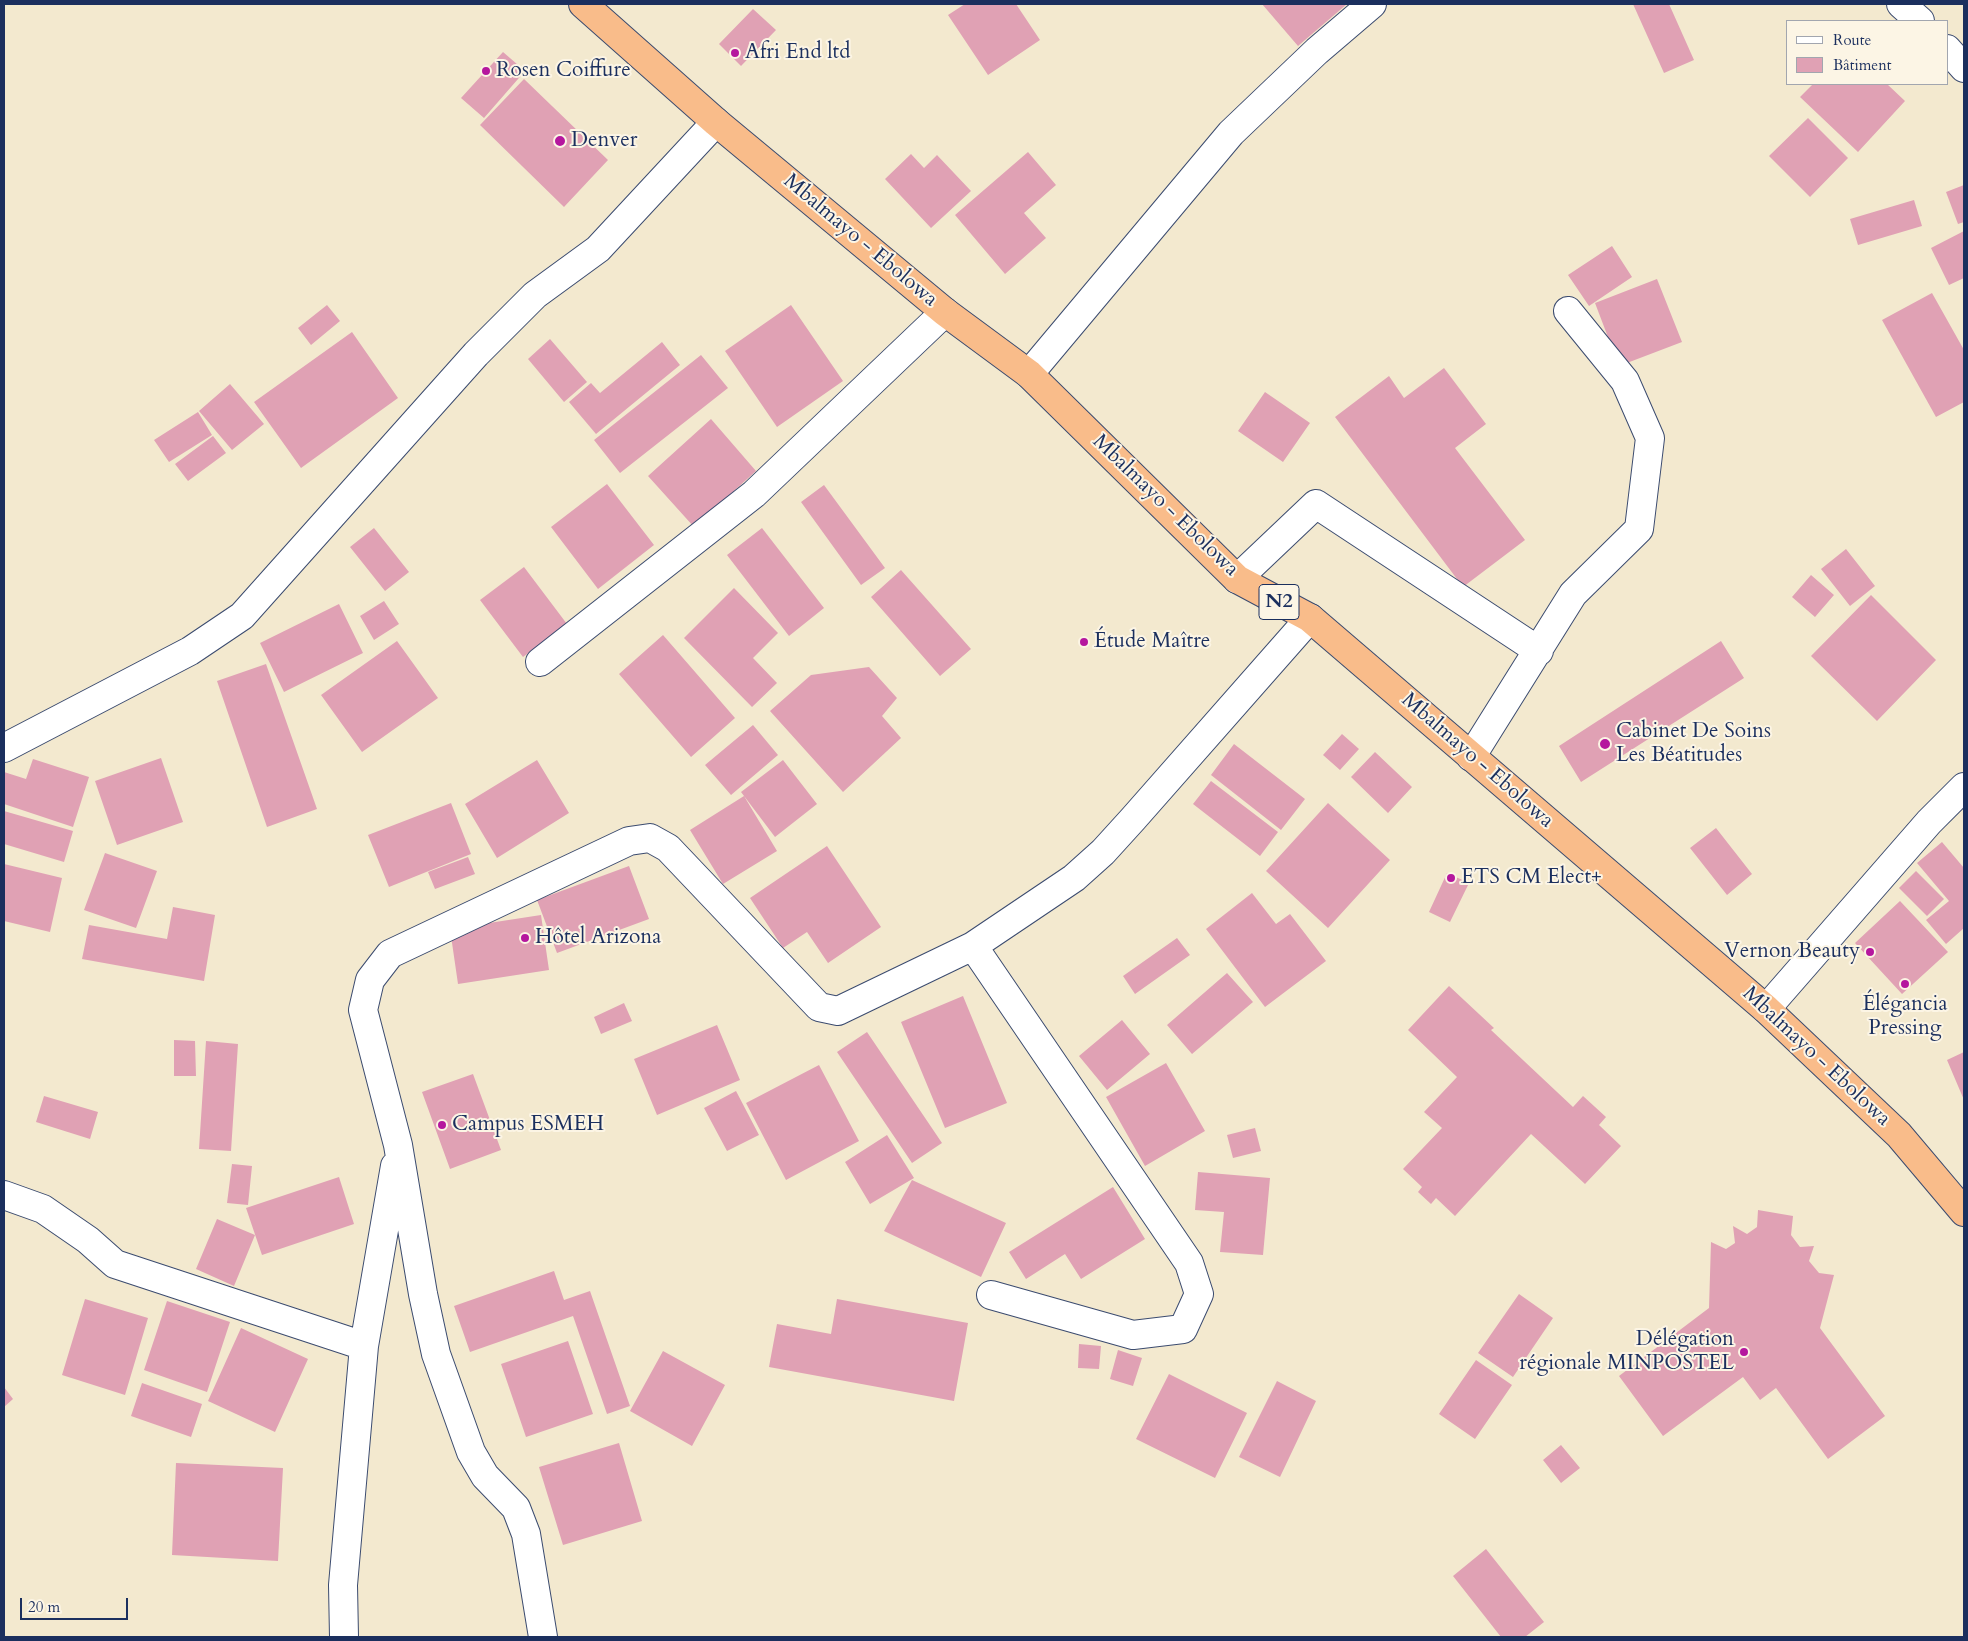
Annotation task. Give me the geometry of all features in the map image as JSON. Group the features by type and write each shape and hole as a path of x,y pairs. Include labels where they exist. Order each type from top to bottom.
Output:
{"highway":[{"name":"Mbalmayo - Ebolowa","path":"582,4 716,122 945,312 1029,374 1238,579 1310,618 1766,1009 1898,1135 1964,1212"}],"street":[{"path":"1029,374 1231,133 1318,51 1372,4"},
{"path":"1900,4 1919,20"},
{"path":"1948,50 1964,68"},
{"path":"4,748 190,652 242,616 476,354 535,295 598,250 716,122"},
{"path":"540,662 754,494 945,312"},
{"path":"1472,757 1573,594 1639,529 1650,438 1625,381 1568,312"},
{"path":"1238,579 1316,504 1539,651"},
{"path":"544,1637 526,1534 516,1508 486,1476 471,1452 436,1354 423,1294 398,1144 363,1010 370,980 390,954 629,841 650,838 668,848 819,1006 838,1010 973,946 1074,878 1103,852 1310,618"},
{"path":"1766,1009 1929,822 1964,787"},
{"path":"973,946 1189,1263 1199,1294 1183,1329 1133,1335 991,1295"},
{"path":"344,1637 343,1585 364,1346 398,1144"},
{"path":"4,1195 43,1209 88,1240 115,1264 364,1346"}],"building":[{"path":"965,4 1016,4 1040,40 988,75 948,15"},
{"path":"1262,4 1347,4 1298,46"},
{"path":"1633,4 1669,4 1694,60 1664,73"},
{"path":"753,9 776,30 741,66 719,44"},
{"path":"503,52 525,71 484,118 461,98"},
{"path":"524,79 608,160 564,207 480,125"},
{"path":"1812,85 1888,85 1905,101 1858,152 1800,97"},
{"path":"1808,118 1848,158 1810,197 1769,156"},
{"path":"1028,152 1056,185 1024,213 1046,238 1005,274 955,215"},
{"path":"911,154 924,168 937,155 971,191 931,228 885,179"},
{"path":"1964,185 1964,222 1958,224 1946,192"},
{"path":"1914,200 1922,226 1858,245 1850,219"},
{"path":"1964,231 1964,278 1949,285 1931,248"},
{"path":"1612,246 1632,277 1589,306 1568,275"},
{"path":"1657,279 1682,342 1619,366 1595,303"},
{"path":"1932,293 1964,350 1964,402 1936,417 1882,320"},
{"path":"327,305 340,321 311,345 298,328"},
{"path":"791,305 843,381 777,427 725,351"},
{"path":"352,332 398,398 301,468 254,402"},
{"path":"550,339 587,382 564,402 528,359"},
{"path":"662,342 680,365 596,434 569,402 591,383 600,393"},
{"path":"701,355 728,388 620,473 594,440"},
{"path":"1444,368 1486,424 1455,448 1525,540 1463,587 1335,417 1389,376 1404,398"},
{"path":"230,384 264,424 232,450 199,411"},
{"path":"1265,392 1310,423 1283,462 1238,431"},
{"path":"198,412 212,435 169,462 154,440"},
{"path":"711,419 756,471 694,527 648,476"},
{"path":"213,436 226,453 188,481 175,464"},
{"path":"607,484 654,545 598,589 551,527"},
{"path":"824,485 885,568 861,585 801,502"},
{"path":"374,528 409,572 385,591 350,547"},
{"path":"762,528 824,608 789,636 727,555"},
{"path":"1846,549 1875,586 1850,606 1821,569"},
{"path":"524,567 567,624 523,657 480,600"},
{"path":"901,570 971,649 940,676 871,597"},
{"path":"1811,575 1834,595 1815,617 1792,597"},
{"path":"734,588 778,633 753,658 777,683 752,707 684,638"},
{"path":"1871,595 1936,660 1877,721 1811,656"},
{"path":"384,601 399,624 374,640 360,616"},
{"path":"339,604 363,653 284,692 260,643"},
{"path":"663,635 735,718 691,757 619,674"},
{"path":"397,641 438,698 362,752 321,695"},
{"path":"1721,641 1744,678 1581,782 1559,746"},
{"path":"266,664 317,809 267,827 217,681"},
{"path":"869,667 897,698 882,716 901,738 843,792 770,711 811,675"},
{"path":"753,725 778,755 731,795 705,765"},
{"path":"1342,734 1359,749 1340,770 1323,755"},
{"path":"1234,744 1305,799 1281,830 1211,775"},
{"path":"1375,752 1412,787 1388,813 1351,777"},
{"path":"161,758 183,822 117,845 95,781"},
{"path":"33,759 89,777 73,827 4,804 4,772 26,779"},
{"path":"537,760 569,813 497,858 465,804"},
{"path":"783,760 817,804 775,837 741,792"},
{"path":"1211,781 1278,832 1260,856 1193,804"},
{"path":"744,796 777,851 723,884 690,830"},
{"path":"451,803 471,854 389,887 368,835"},
{"path":"1328,803 1390,860 1328,928 1266,871"},
{"path":"4,811 73,831 64,862 4,844"},
{"path":"1716,828 1752,874 1727,895 1690,848"},
{"path":"1942,842 1964,868 1964,928 1946,944 1926,920 1949,901 1917,863"},
{"path":"827,846 881,927 828,963 807,932 783,948 750,898"},
{"path":"105,853 157,871 136,928 84,910"},
{"path":"468,857 475,874 435,889 428,872"},
{"path":"4,864 62,878 50,932 4,921"},
{"path":"629,866 649,919 557,953 537,900"},
{"path":"1916,871 1944,899 1927,916 1899,888"},
{"path":"1447,873 1469,883 1450,922 1429,912"},
{"path":"1252,893 1276,924 1290,914 1326,961 1265,1007 1206,929"},
{"path":"1900,901 1948,952 1902,994 1855,943"},
{"path":"173,907 215,915 204,981 82,959 89,925 167,939"},
{"path":"541,915 549,970 458,984 450,929"},
{"path":"1177,938 1190,955 1135,994 1123,976"},
{"path":"1227,973 1253,1002 1192,1054 1167,1025"},
{"path":"1449,986 1494,1028 1491,1030 1573,1107 1583,1096 1606,1117 1599,1125 1621,1146 1585,1184 1531,1134 1455,1216 1436,1198 1431,1204 1418,1192 1422,1187 1403,1169 1442,1128 1424,1112 1457,1077 1408,1030"},
{"path":"963,996 1007,1103 945,1128 901,1022"},
{"path":"624,1003 632,1021 601,1034 594,1017"},
{"path":"1122,1020 1150,1054 1107,1090 1079,1056"},
{"path":"717,1025 740,1080 657,1115 634,1059"},
{"path":"867,1032 942,1143 912,1163 837,1052"},
{"path":"174,1040 195,1041 196,1076 174,1076"},
{"path":"206,1041 238,1044 231,1151 199,1149"},
{"path":"1964,1052 1964,1100 1947,1060"},
{"path":"1166,1063 1205,1131 1145,1166 1106,1097"},
{"path":"819,1065 859,1141 786,1180 746,1103"},
{"path":"473,1074 501,1150 450,1169 422,1092"},
{"path":"736,1091 759,1135 727,1151 704,1108"},
{"path":"44,1096 98,1112 90,1139 36,1122"},
{"path":"1255,1128 1261,1151 1233,1158 1227,1135"},
{"path":"887,1135 914,1178 870,1204 845,1162"},
{"path":"232,1164 252,1166 248,1205 227,1203"},
{"path":"1198,1172 1270,1178 1263,1255 1220,1252 1224,1212 1195,1210"},
{"path":"339,1177 354,1224 262,1255 246,1208"},
{"path":"912,1180 1006,1223 981,1277 884,1231"},
{"path":"1113,1187 1145,1239 1081,1279 1065,1254 1026,1279 1009,1252"},
{"name":"Délégation régionale MINPOSTEL","path":"1758,1210 1793,1216 1791,1235 1800,1247 1814,1246 1809,1261 1819,1273 1834,1275 1820,1328 1885,1416 1828,1459 1776,1388 1760,1400 1743,1377 1663,1436 1619,1376 1709,1308 1711,1242 1726,1249 1735,1243 1733,1226 1747,1234 1757,1227"},
{"path":"217,1219 255,1235 234,1286 196,1269"},
{"path":"554,1271 564,1300 590,1291 630,1406 607,1414 573,1316 470,1352 454,1306"},
{"path":"1519,1294 1553,1318 1513,1377 1478,1353"},
{"path":"85,1299 148,1318 125,1395 62,1375"},
{"path":"837,1299 968,1323 954,1401 769,1367 777,1324 831,1334"},
{"path":"167,1301 230,1322 207,1392 144,1370"},
{"path":"241,1328 308,1359 275,1432 208,1401"},
{"path":"568,1341 593,1414 526,1437 501,1364"},
{"path":"1079,1344 1101,1346 1099,1369 1078,1368"},
{"path":"1118,1350 1142,1358 1133,1386 1110,1379"},
{"path":"663,1351 725,1385 692,1446 630,1411"},
{"path":"1476,1360 1512,1385 1475,1439 1439,1414"},
{"path":"1169,1374 1247,1413 1215,1478 1136,1439"},
{"path":"1277,1381 1316,1401 1280,1477 1239,1457"},
{"path":"142,1383 202,1404 191,1437 131,1416"},
{"path":"4,1387 13,1399 4,1407"},
{"path":"619,1443 642,1521 563,1545 539,1467"},
{"path":"1561,1445 1580,1468 1561,1483 1543,1460"},
{"path":"176,1463 283,1468 278,1561 172,1555"},
{"path":"1486,1549 1544,1622 1525,1637 1501,1637 1453,1576"}],"place":[{"name":"Afri End ltd","path":"735,53"},
{"name":"Rosen Coiffure","path":"486,71"},
{"name":"Denver","path":"560,141"},
{"name":"Étude Maître","path":"1084,642"},
{"name":"Cabinet De Soins Les Béatitudes","path":"1605,744"},
{"name":"ETS CM Elect+","path":"1451,878"},
{"name":"Hôtel Arizona","path":"525,938"},
{"name":"Vernon Beauty","path":"1870,952"},
{"name":"Élégancia Pressing","path":"1905,984"},
{"name":"Campus ESMEH","path":"442,1125"},
{"name":"Délégation régionale MINPOSTEL","path":"1744,1352"}]}
